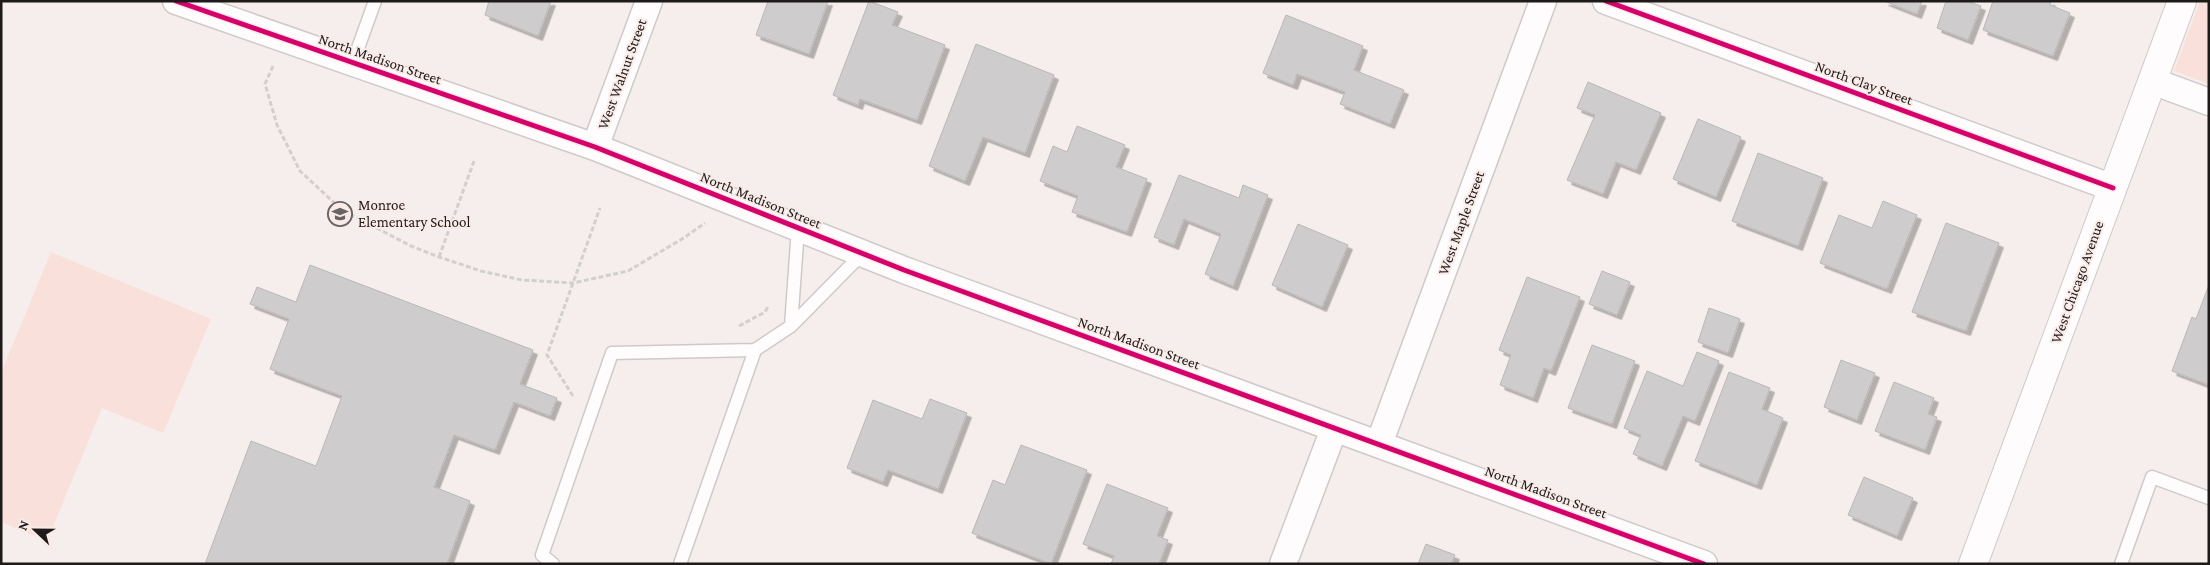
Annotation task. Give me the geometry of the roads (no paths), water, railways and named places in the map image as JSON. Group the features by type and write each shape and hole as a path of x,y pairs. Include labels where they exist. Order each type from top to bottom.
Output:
{"main road":[{"name":"West Chicago Avenue","path":"1973,564 2182,1"}],"street":[{"name":"North Madison Street","path":"176,1 595,148 862,254 1704,564"},
{"name":"West Walnut Street","path":"595,148 649,1"},
{"name":"West Maple Street","path":"1379,444 1543,1"},
{"name":"North Clay Street","path":"1606,1 2112,188"},
{"path":"2152,81 2209,102"},
{"path":"1284,564 1334,429"}],"lane":[{"path":"353,62 375,1"},
{"path":"790,326 798,228"},
{"path":"553,564 542,554 612,353 755,350 790,326 862,254"},
{"path":"680,564 755,350"},
{"path":"2121,564 2152,477 2209,498"}],"place":[{"name":"Monroe Elementary School","path":"340,214"}]}
